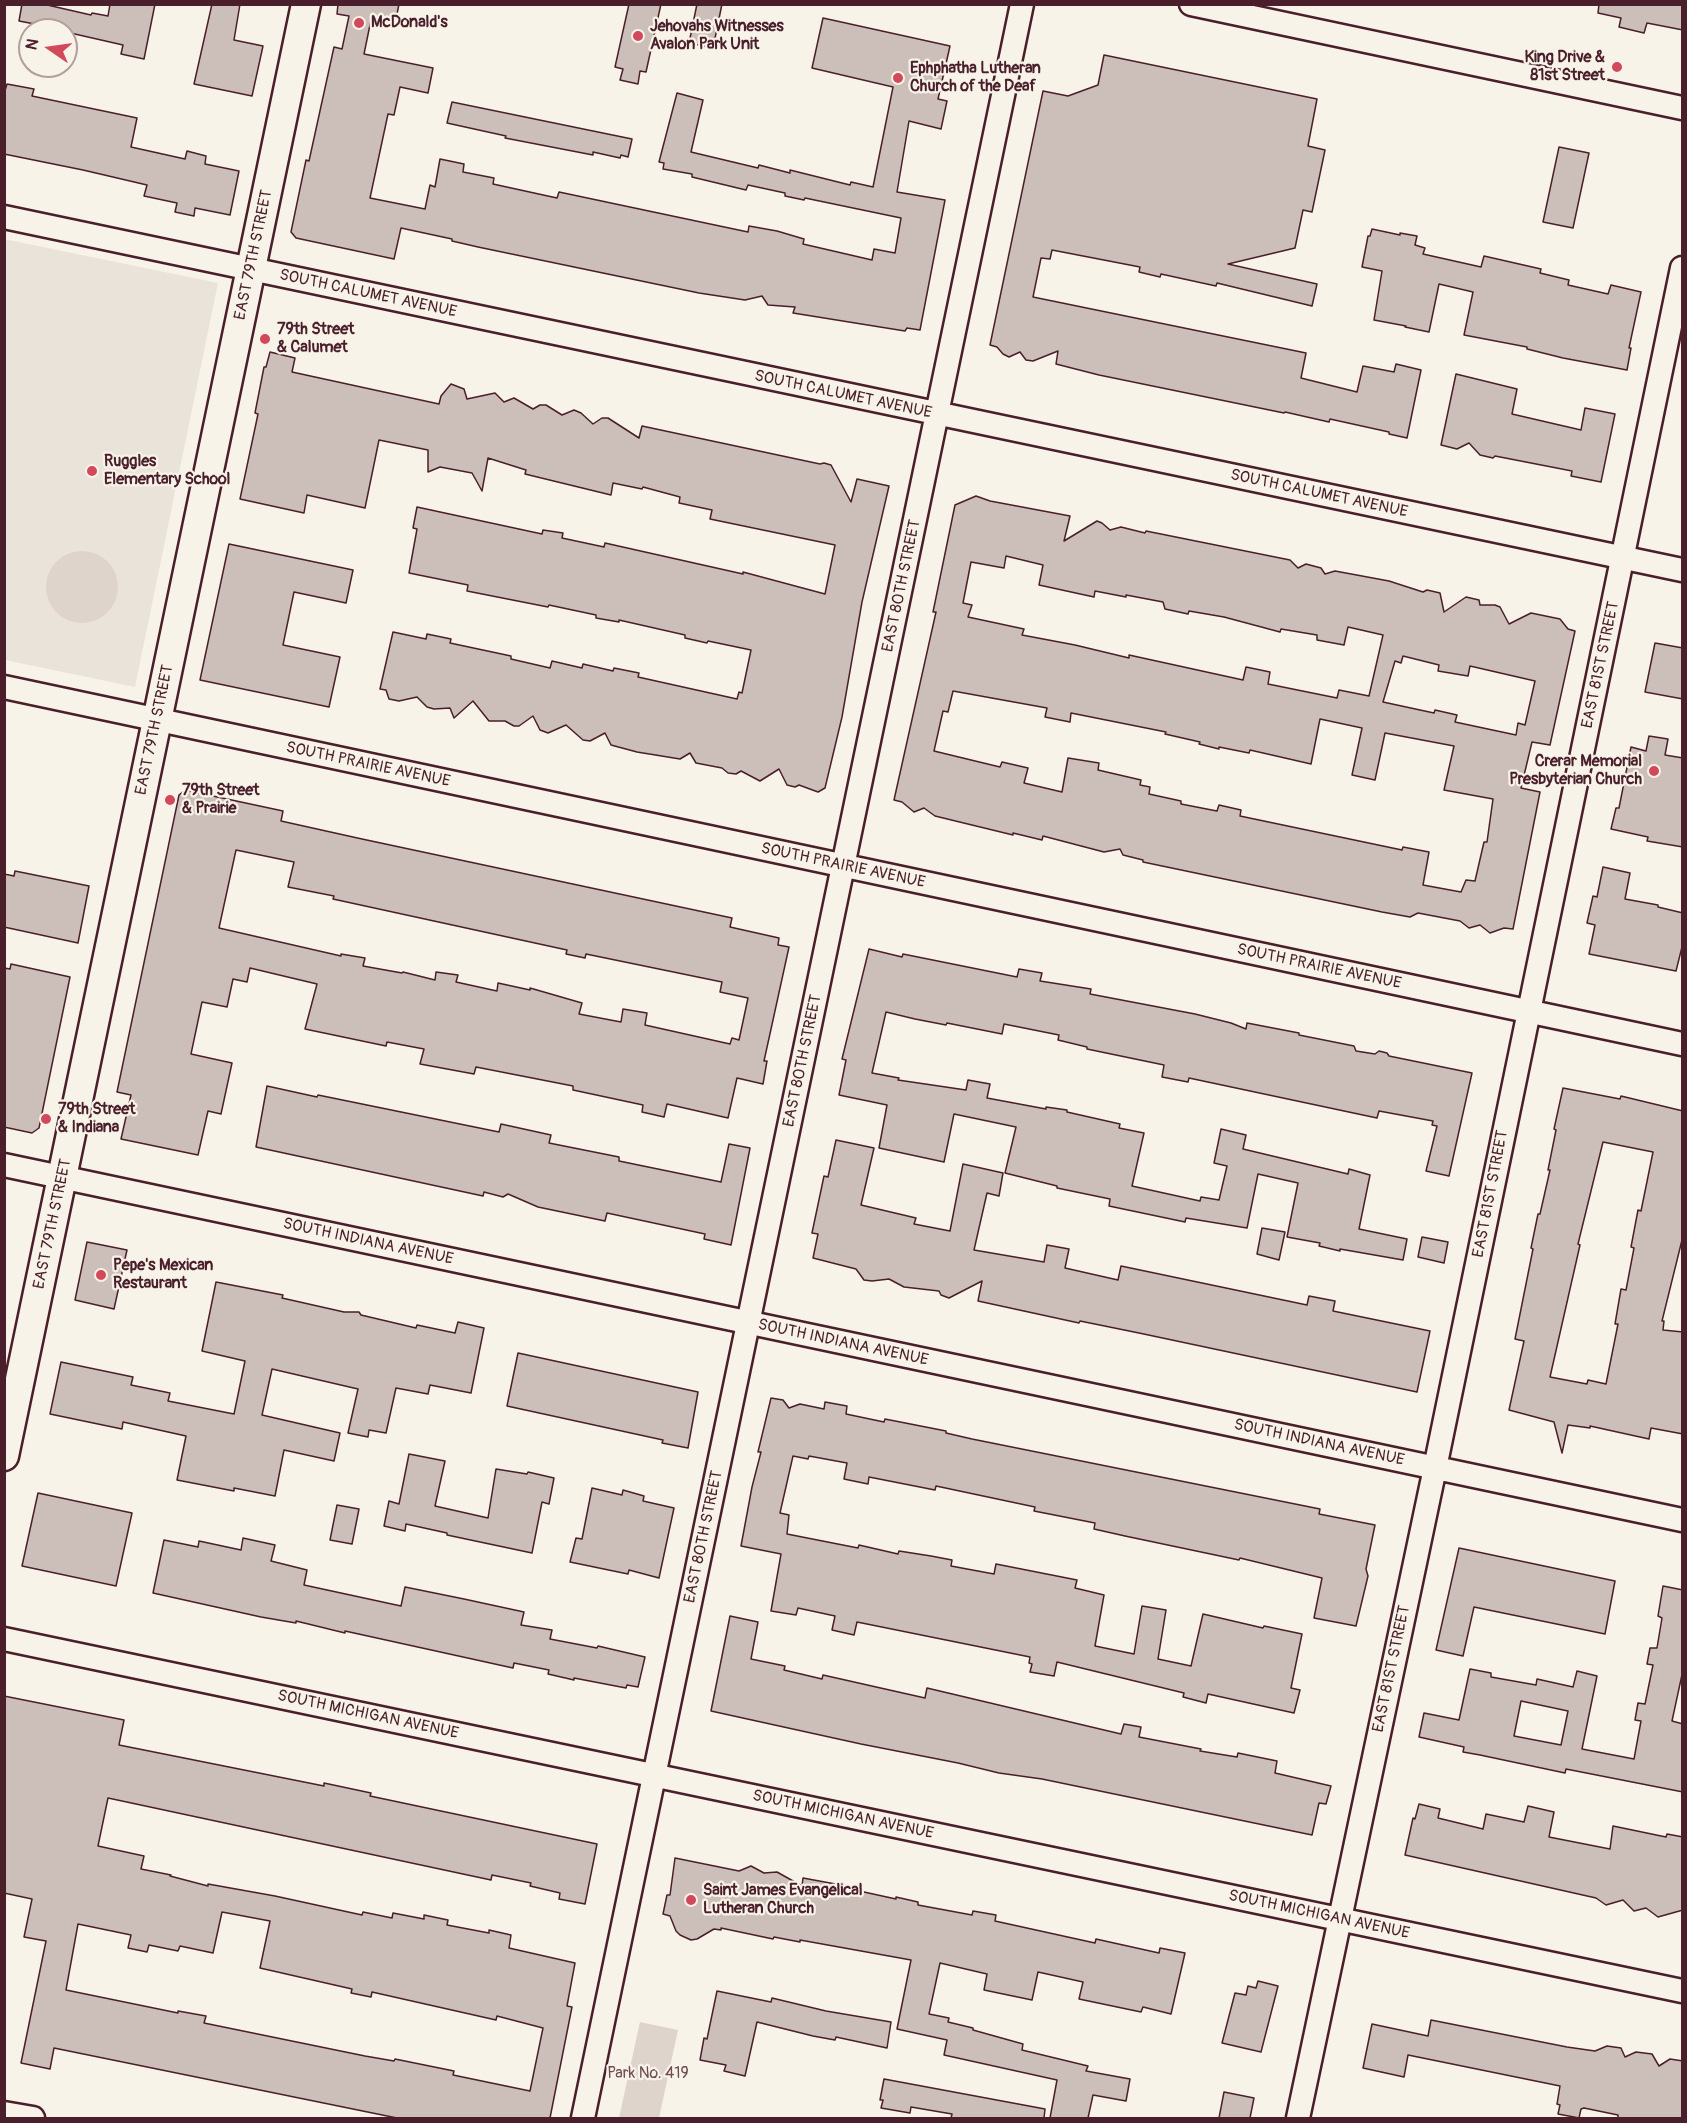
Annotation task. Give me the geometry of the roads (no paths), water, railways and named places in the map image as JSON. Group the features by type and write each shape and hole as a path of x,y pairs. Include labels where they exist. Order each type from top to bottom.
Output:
{"main road":[{"name":"EAST 79TH STREET","path":"4,1456 306,4"}],"street":[{"name":"EAST 80TH STREET","path":"583,2118 1022,4"},
{"path":"1191,4 1683,108"},
{"name":"SOUTH CALUMET AVENUE","path":"4,217 1683,570"},
{"name":"EAST 81ST STREET","path":"1298,2118 1683,268"},
{"name":"SOUTH PRAIRIE AVENUE","path":"4,687 1683,1044"},
{"name":"SOUTH INDIANA AVENUE","path":"4,1165 1683,1520"},
{"name":"SOUTH MICHIGAN AVENUE","path":"4,1639 1683,1991"},
{"path":"4,2113 33,2118"}],"place":[{"name":"McDonald's","path":"359,23"},
{"name":"Jehovahs Witnesses Avalon Park Unit","path":"638,36"},
{"name":"King Drive & 81st Street","path":"1617,67"},
{"name":"Ephphatha Lutheran Church of the Deaf","path":"898,78"},
{"name":"79th Street & Calumet","path":"265,339"},
{"name":"Ruggles Elementary School","path":"92,471"},
{"name":"Crerar Memorial Presbyterian Church","path":"1654,771"},
{"name":"79th Street & Prairie","path":"170,800"},
{"name":"79th Street & Indiana","path":"46,1119"},
{"name":"Pepe's Mexican Restaurant","path":"101,1275"},
{"name":"Saint James Evangelical Lutheran Church","path":"691,1900"}],"park label":[{"name":"Park No. 419","path":"648,2074"}]}
